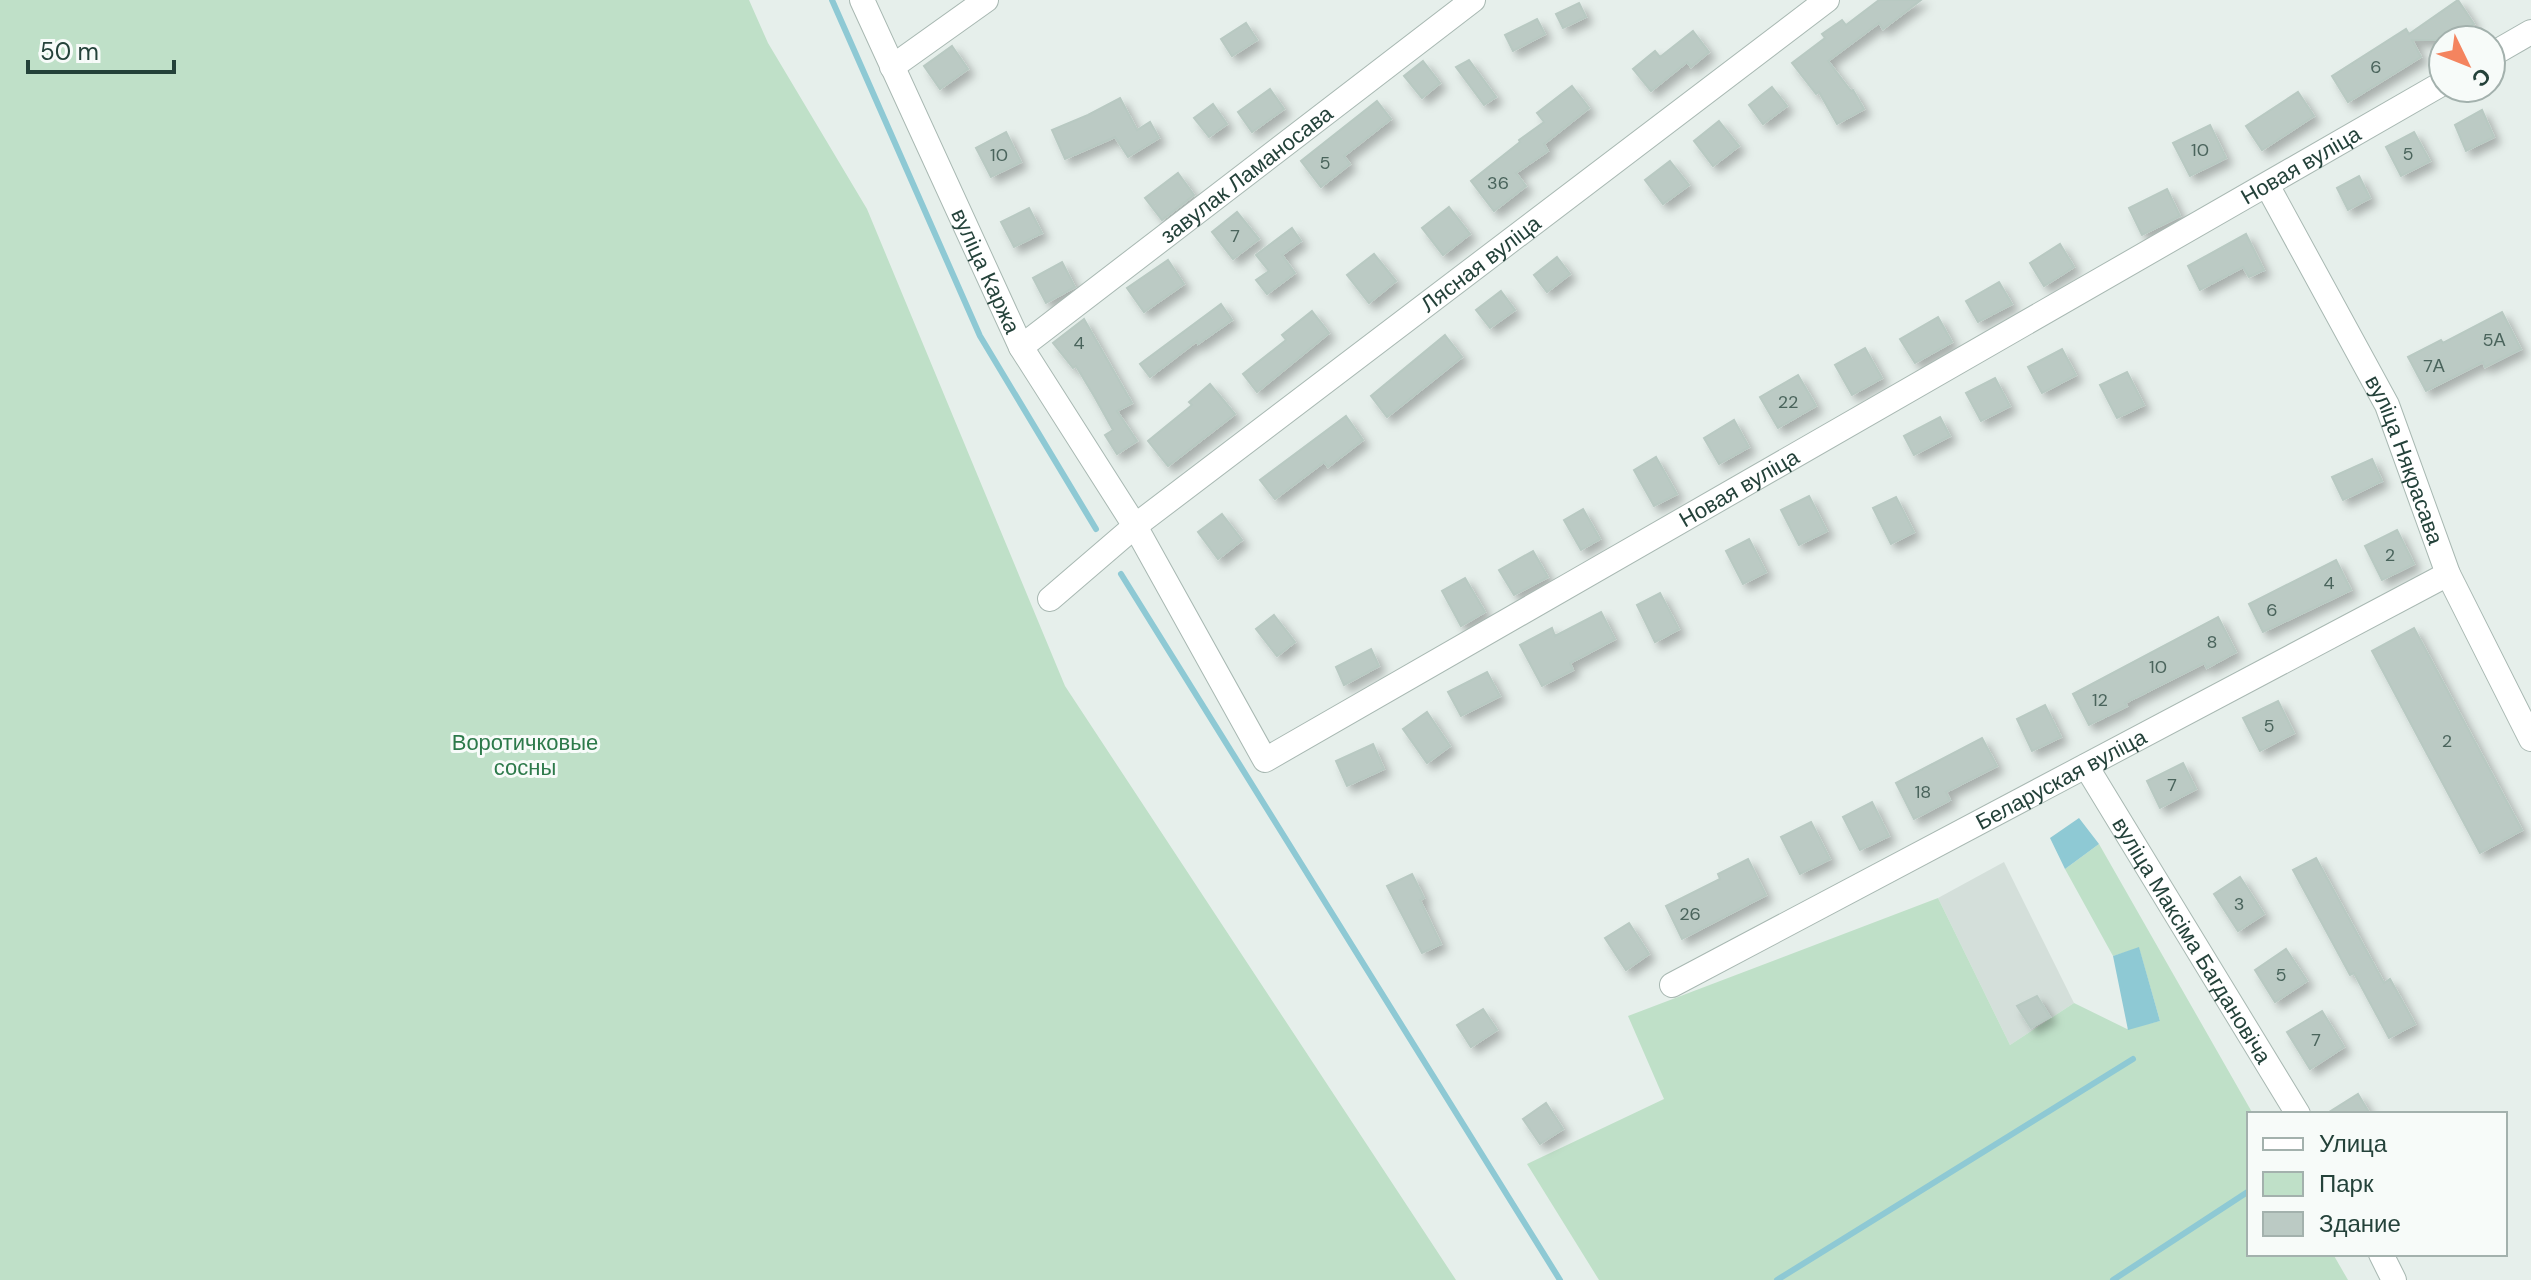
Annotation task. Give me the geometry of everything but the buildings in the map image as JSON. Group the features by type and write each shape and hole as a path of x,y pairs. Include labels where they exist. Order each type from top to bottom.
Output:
{"street":[{"name":"вуліца Каржа","path":"862,0 1021,347 1135,526"},
{"path":"892,67 986,0"},
{"name":"завулак Ламаносава","path":"1021,347 1473,0"},
{"name":"Лясная вуліца","path":"1050,599 1135,526 1827,0"},
{"path":"2507,46 2531,32"},
{"name":"Новая вуліца","path":"1135,526 1265,760 2427,92"},
{"name":"вуліца Някрасава","path":"2267,185 2387,405 2448,574 2531,739"},
{"name":"Беларуская вуліца","path":"1672,985 2448,574"},
{"name":"вуліца Максіма Багдановіча","path":"2086,766 2297,1112"},
{"path":"2382,1256 2394,1280"}],"shaded area":[{"path":"2004,862 2074,1003 2010,1045 1938,898"}],"green space":[{"name":"Воротичковые сосны","path":"0,0 749,0 768,43 867,209 1065,686 1456,1280 0,1280"},
{"path":"2099,844 2252,1112 2247,1112 2247,1256 2334,1256 2348,1280 1599,1280 1527,1164 1664,1099 1628,1016 1938,898 2010,1045 2074,1003 2127,1029 2160,1021 2139,948 2113,956 2065,869"}],"water":[{"path":"2079,818 2099,844 2065,869 2050,838"},
{"path":"2139,947 2160,1021 2128,1030 2113,956"}],"waterway":[{"path":"832,0 980,336 1096,529"},
{"path":"1121,574 1560,1280"},
{"path":"1777,1280 2133,1059"},
{"path":"2113,1280 2247,1192"}]}
